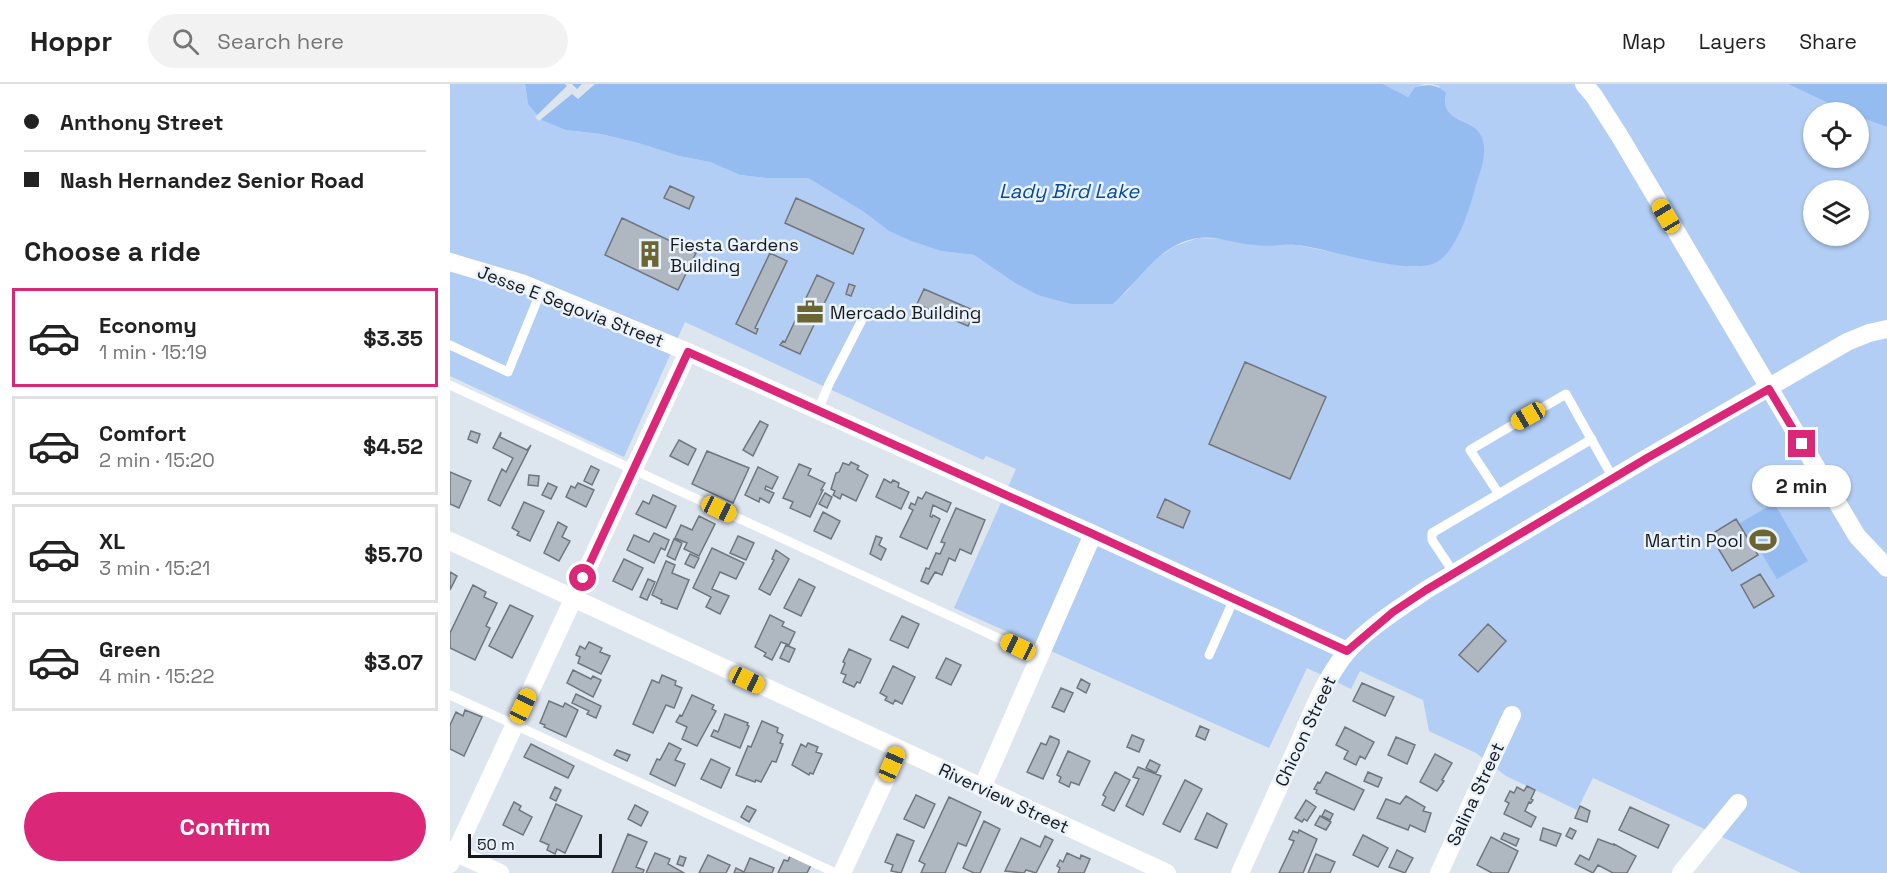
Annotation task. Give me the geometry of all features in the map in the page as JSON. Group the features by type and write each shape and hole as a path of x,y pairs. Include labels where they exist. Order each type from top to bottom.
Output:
{"street":[{"path":"1584,84 1619,135 1857,536 1887,568"},
{"name":"Jesse E Segovia Street","path":"450,262 541,291 688,352 1347,651"},
{"name":"Chicon Street","path":"1240,873 1333,672 1347,651 1393,612 1454,573 1847,342 1887,329"},
{"path":"500,873 452,855 688,352"},
{"path":"982,788 1093,534"},
{"name":"Riverview Street","path":"450,541 1167,873"},
{"name":"Salina Street","path":"1439,873 1512,715"},
{"path":"842,873 899,750"},
{"path":"1681,873 1738,803"}],"lane":[{"path":"450,345 508,372 541,291"},
{"path":"818,410 865,314"},
{"path":"450,385 1039,657"},
{"path":"1498,494 1470,450 1566,393 1614,478"},
{"path":"1454,573 1432,540 1432,533 1592,439"},
{"path":"1209,655 1234,599"},
{"path":"450,695 836,873"}],"shaded area":[{"path":"450,84 525,84 528,104 566,130 601,134 638,143 679,156 710,162 740,175 766,178 808,178 864,212 889,231 941,251 974,255 1015,283 1071,304 1113,304 1127,291 1141,272 1157,258 1175,246 1198,238 1226,239 1255,245 1297,245 1414,267 1435,263 1466,217 1484,154 1471,125 1447,113 1439,86 1431,84 1788,84 1826,102 1803,102 1803,168 1869,168 1869,121 1887,127 1887,873 1801,873 1593,778 1577,810 1506,776 1476,753 1429,731 1423,700 1360,671 1351,689 1307,668 1269,748 954,608 1016,469 986,456 983,460 685,322 624,457 450,376"},
{"path":"1383,84 1424,84 1415,87 1408,97"}],"water":[{"name":"Lady Bird Lake","path":"525,84 1383,84 1408,97 1415,87 1428,85 1436,86 1446,93 1445,103 1448,111 1474,127 1479,133 1483,141 1484,158 1462,228 1450,250 1435,263 1406,266 1296,245 1260,246 1197,238 1183,242 1160,256 1113,304 1071,304 1038,295 1015,283 974,255 941,251 889,231 864,212 808,178 766,178 740,175 710,162 679,156 638,143 601,134 566,130 542,120 528,104"},
{"path":"1788,84 1887,84 1887,127 1869,121 1869,102 1826,102"},
{"name":"Martin Pool","path":"1774,503 1808,561 1777,579 1759,549 1741,559 1725,532"}],"pier":[{"path":"565,84 572,84 577,89 582,84 595,84 578,99 572,94 539,121 535,117 567,86"}],"building":[{"path":"670,186 694,197 689,209 664,198"},
{"path":"796,198 864,229 853,254 785,223"},
{"name":"Fiesta Gardens Building","path":"622,218 696,253 678,290 605,255"},
{"path":"770,253 787,261 755,328 758,329 756,334 736,324"},
{"name":"Mercado Building","path":"817,275 834,283 800,354 780,345 783,341 785,342"},
{"path":"849,284 855,286 851,296 846,294"},
{"path":"924,289 975,311 968,326 917,304"},
{"path":"1245,362 1326,397 1290,479 1209,444"},
{"path":"760,421 768,425 753,456 743,450"},
{"path":"471,431 480,434 477,443 468,439"},
{"path":"501,432 500,437 527,450 531,445 500,506 488,500 502,469 506,472 513,458 493,448"},
{"path":"679,440 696,449 688,465 670,456"},
{"path":"707,451 749,468 733,503 692,484"},
{"path":"851,462 859,466 857,469 868,475 856,501 842,494 840,499 833,495 835,491 831,489 836,473 839,472 843,463 849,465"},
{"path":"799,464 811,469 808,475 825,483 810,517 790,508 793,502 783,498"},
{"path":"591,466 599,470 592,485 584,481"},
{"path":"758,467 778,477 772,489 766,486 765,489 774,493 769,503 760,498 759,502 745,495"},
{"path":"450,472 471,481 459,508 450,504"},
{"path":"529,475 539,476 538,486 528,485"},
{"path":"884,479 891,483 893,480 899,483 898,487 909,492 901,509 876,497"},
{"path":"548,483 557,487 551,499 542,495"},
{"path":"578,483 594,490 586,507 566,497 571,486 575,488"},
{"path":"926,492 951,503 947,512 933,505 930,516 933,515 940,519 927,549 900,537 913,510 909,508 911,503 915,505 918,497 922,499"},
{"path":"825,493 832,497 827,508 819,504"},
{"path":"653,495 676,506 666,528 636,514 643,501 649,504"},
{"path":"1165,499 1190,511 1183,528 1157,517"},
{"path":"524,502 544,511 530,541 517,535 519,532 512,528"},
{"path":"956,508 985,520 971,554 960,549 955,561 949,558 942,575 935,572 928,584 921,581 936,553 940,554 945,543 941,542"},
{"path":"823,512 840,521 831,539 814,531"},
{"path":"699,516 715,524 699,556 684,549 687,543 675,538 681,525 692,530"},
{"path":"1736,519 1758,555 1732,571 1710,535"},
{"path":"558,522 567,527 562,537 570,541 559,561 544,553"},
{"path":"654,533 669,540 665,550 661,548 654,563 627,550 634,535 649,542"},
{"path":"738,536 754,543 746,560 730,553"},
{"path":"876,536 882,538 879,545 886,549 881,560 870,554"},
{"path":"674,539 682,543 675,560 667,556"},
{"path":"712,548 744,563 736,579 720,572 712,589 729,596 720,614 706,607 711,597 693,588"},
{"path":"776,550 789,559 770,595 759,589 774,560 772,559"},
{"path":"690,554 699,558 694,568 685,564"},
{"path":"624,559 643,568 632,590 613,581"},
{"path":"666,561 675,565 672,573 689,580 677,609 661,603 662,600 652,595"},
{"path":"450,572 457,576 450,590"},
{"path":"1760,574 1774,596 1754,608 1741,585"},
{"path":"648,579 655,582 647,600 640,597"},
{"path":"799,579 815,587 801,616 784,608"},
{"path":"473,585 486,592 484,597 497,603 486,626 490,628 475,660 450,648 450,633"},
{"path":"510,605 533,616 512,658 489,646"},
{"path":"770,615 784,622 782,626 795,632 789,645 781,642 772,660 764,656 766,653 755,647"},
{"path":"902,616 919,624 908,648 890,640"},
{"path":"1488,624 1506,641 1478,672 1459,655"},
{"path":"589,642 602,648 600,652 610,656 601,674 578,663 580,657 576,655 580,646 585,649"},
{"path":"786,645 795,649 789,662 780,658"},
{"path":"849,649 871,659 860,683 857,682 854,687 843,682 846,675 841,673"},
{"path":"946,658 961,665 951,685 936,678"},
{"path":"893,666 915,677 902,704 895,700 893,704 885,700 887,697 880,693"},
{"path":"573,670 591,679 593,676 601,680 593,697 567,683"},
{"path":"662,675 676,681 675,685 682,688 674,708 666,705 653,733 633,724 652,680 659,683"},
{"path":"1081,679 1090,684 1086,693 1077,688"},
{"path":"1362,683 1394,697 1385,716 1353,701"},
{"path":"1061,688 1073,693 1064,712 1052,707"},
{"path":"576,694 601,706 596,718 587,714 589,711 572,703"},
{"path":"692,695 714,705 712,709 716,711 697,746 682,739 687,727 676,722 680,715 682,716"},
{"path":"549,701 563,707 565,703 578,710 566,737 540,723"},
{"path":"465,710 482,717 464,756 450,749 450,725 456,712 463,716"},
{"path":"725,714 748,723 749,726 740,748 711,736 714,730 718,732"},
{"path":"762,721 778,728 777,732 783,735 780,743 783,744 776,762 772,761 761,782 756,780 755,782 736,775"},
{"path":"1200,726 1209,730 1205,740 1196,736"},
{"path":"1345,727 1374,742 1365,759 1360,756 1356,765 1344,759 1348,751 1336,745"},
{"path":"1132,735 1144,740 1139,752 1127,747"},
{"path":"1050,736 1059,740 1059,743 1043,779 1027,772 1041,743 1046,745"},
{"path":"1396,737 1415,745 1407,764 1388,755"},
{"path":"669,743 681,749 675,760 685,764 675,786 650,774 657,759 660,760"},
{"path":"808,743 818,747 816,752 822,754 813,774 809,775 792,765 801,744 806,747"},
{"path":"531,744 574,766 568,778 524,757"},
{"path":"617,750 630,755 627,761 614,755"},
{"path":"1068,751 1090,761 1079,785 1071,782 1069,787 1059,782 1061,777 1057,775"},
{"path":"1435,754 1452,763 1437,791 1420,782"},
{"path":"711,759 730,768 721,788 701,779"},
{"path":"1150,760 1160,765 1156,773 1146,768"},
{"path":"1138,767 1161,776 1143,815 1126,806 1139,779 1133,777"},
{"path":"1115,772 1130,780 1114,811 1102,805 1106,797 1103,795"},
{"path":"1326,772 1364,790 1354,810 1316,793 1317,790 1314,789"},
{"path":"1368,772 1382,778 1378,787 1364,781"},
{"path":"1185,780 1202,789 1180,832 1163,824"},
{"path":"1527,786 1535,790 1531,799 1533,800 1529,802 1525,811 1536,817 1531,827 1504,814 1509,803 1505,801 1510,791 1514,793 1517,787 1524,791"},
{"path":"555,787 561,790 556,801 550,798"},
{"path":"916,795 935,804 924,828 904,819"},
{"path":"1406,796 1425,807 1423,811 1431,813 1425,832 1410,825 1408,830 1377,818 1386,799 1400,804"},
{"path":"949,797 981,812 966,846 958,843 945,873 921,873 925,864 919,861"},
{"path":"1306,800 1316,807 1307,821 1304,819 1302,822 1295,818"},
{"path":"514,802 521,806 519,810 532,817 523,835 503,825"},
{"path":"556,804 582,816 565,853 557,849 555,854 547,850 549,845 540,841"},
{"path":"635,805 648,812 641,826 628,819"},
{"path":"747,806 756,810 749,822 741,817"},
{"path":"1580,806 1590,811 1587,822 1575,818"},
{"path":"1630,807 1669,825 1658,848 1619,830"},
{"path":"1325,810 1333,814 1330,820 1322,816"},
{"path":"1207,813 1227,824 1217,848 1195,839"},
{"path":"1320,816 1331,822 1326,830 1315,825"},
{"path":"984,821 1000,829 980,873 974,873 963,868"},
{"path":"1543,828 1561,834 1556,846 1540,840"},
{"path":"1570,828 1576,831 1572,839 1566,836"},
{"path":"1299,830 1317,839 1303,873 1279,873 1294,841 1289,839 1293,831 1298,833"},
{"path":"1504,833 1519,839 1516,846 1501,839"},
{"path":"628,834 647,842 636,867 644,870 643,873 612,873"},
{"path":"897,834 914,841 901,873 891,871 893,865 885,862"},
{"path":"1363,835 1388,848 1378,867 1353,855"},
{"path":"1045,836 1053,840 1036,873 1026,870 1024,873 1005,871 1021,838 1040,847"},
{"path":"1491,837 1518,851 1508,873 1492,873 1477,865"},
{"path":"1598,839 1614,844 1636,856 1627,873 1613,873 1598,865 1593,873 1575,864 1580,855 1589,860"},
{"path":"1397,850 1413,858 1405,873 1389,867"},
{"path":"655,853 670,859 668,864 684,873 646,873"},
{"path":"1067,853 1080,859 1081,855 1090,859 1084,873 1058,873 1060,868 1057,866 1060,860 1063,862"},
{"path":"1316,854 1335,862 1330,873 1308,873"},
{"path":"708,855 730,865 726,873 699,873"},
{"path":"680,856 686,858 683,866 677,864"},
{"path":"790,856 811,865 807,873 778,873 784,860 788,861"},
{"path":"750,858 774,868 772,873 734,873 736,868 744,872"}],"place":[{"name":"Fiesta Gardens Building","path":"650,254"},
{"name":"Mercado Building","path":"810,312"},
{"name":"Martin Pool","path":"1763,540"}],"route":[{"path":"583,578 688,352 1347,651 1393,612 1426,590 1647,458 1769,389 1802,444"}]}
